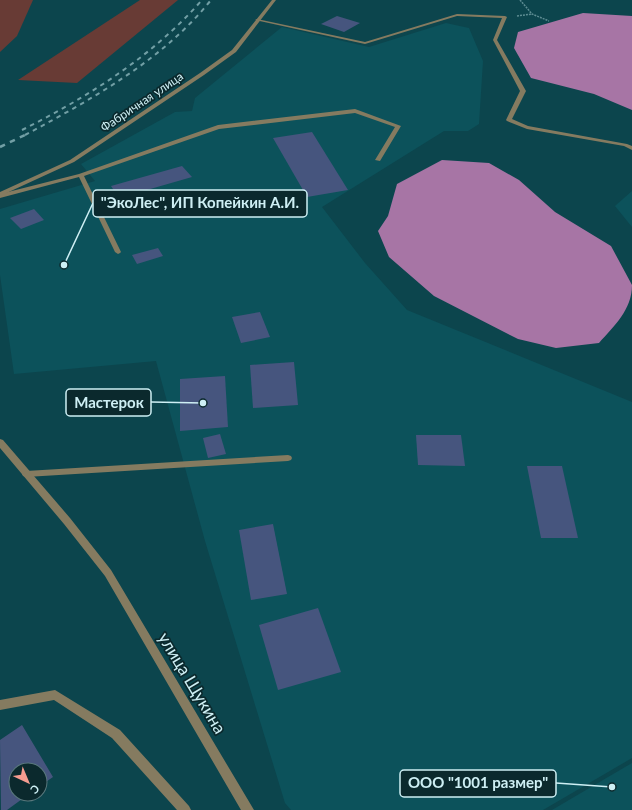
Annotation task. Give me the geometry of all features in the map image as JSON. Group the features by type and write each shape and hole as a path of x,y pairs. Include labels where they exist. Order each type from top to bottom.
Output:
{"street":[{"name":"Фабричная улица","path":"0,195 72,161 202,74 234,51 274,0"},
{"path":"257,20 365,43 457,15 505,17 495,40 523,91 509,120 527,127 626,145 632,148"},
{"path":"0,195 81,175 218,127 355,111 398,126 378,160"},
{"path":"81,175 118,252"},
{"name":"улица Щукина","path":"0,442 67,521 108,573 248,810"},
{"path":"26,474 288,458"},
{"path":"0,705 55,695 116,734 185,810"}],"path":[{"path":"520,0 532,14 549,21"}],"shaded area":[{"path":"0,0 33,0 17,36 0,52"},
{"path":"140,0 178,0 77,83 18,80"},
{"path":"583,13 632,16 632,110 594,94 531,78 514,48 518,32"},
{"path":"446,23 469,28 483,61 479,124 468,131 444,131 322,207 365,263 407,310 632,402 632,758 543,810 291,810 285,803 205,541 156,361 14,374 0,275 0,209 95,181 81,164 175,112 192,111 195,98 282,27 369,47"},
{"path":"442,160 489,163 519,180 555,212 611,246 632,285 631,294 626,310 599,343 556,348 518,339 434,296 389,257 378,231 388,216 397,184"},
{"path":"632,191 632,227 615,206"},
{"path":"632,763 632,810 552,810"}],"building":[{"path":"337,16 360,23 344,32 321,24"},
{"path":"312,132 348,190 307,197 273,138"},
{"path":"182,166 192,177 119,198 111,186"},
{"path":"34,209 44,220 21,229 10,218"},
{"path":"158,248 163,256 137,264 132,255"},
{"path":"260,312 270,337 241,343 232,317"},
{"path":"294,362 298,405 253,408 250,365"},
{"path":"225,376 228,427 180,431 180,379"},
{"path":"220,434 226,454 208,458 203,438"},
{"path":"416,435 461,435 465,466 418,465"},
{"path":"527,466 562,466 578,538 541,538"},
{"path":"273,524 287,594 251,600 239,530"},
{"path":"318,608 341,672 278,690 259,625"},
{"path":"22,725 44,762 8,762 8,802 18,802 7,810 1,810 0,740"},
{"path":"48,769 53,777 48,780"}],"railway":[{"path":"22,130 71,104 118,74 162,39 202,0"},
{"path":"26,135 101,92 149,60 192,22 211,0"},
{"path":"0,147 26,135"}],"place":[{"name":"\"ЭкоЛес\", ИП Копейкин А.И.","path":"64,265"},
{"name":"Мастерок","path":"203,403"},
{"name":"ООО \"1001 размер\"","path":"612,787"}]}
